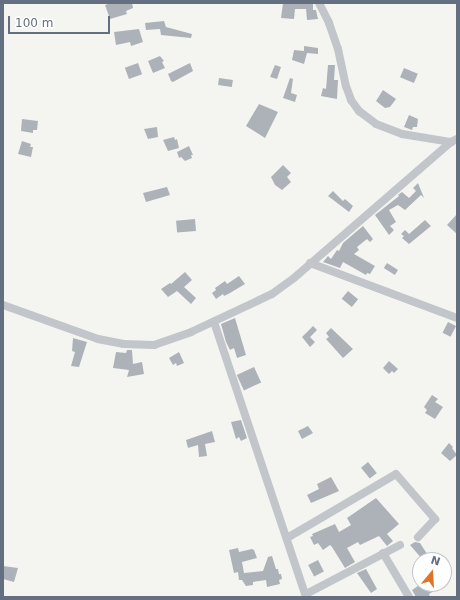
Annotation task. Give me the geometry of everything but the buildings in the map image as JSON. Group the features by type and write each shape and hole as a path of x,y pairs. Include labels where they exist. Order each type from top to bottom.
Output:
{"street":[{"path":"319,3 329,23 338,50 346,86 351,100 359,111 376,124 402,134 454,140"},
{"path":"3,305 98,339 123,344 154,345 191,332 272,294 454,140"},
{"path":"310,263 457,318"},
{"path":"214,322 306,596 400,545"},
{"path":"287,538 396,474 435,519 418,537"},
{"path":"383,553 409,597"}]}
